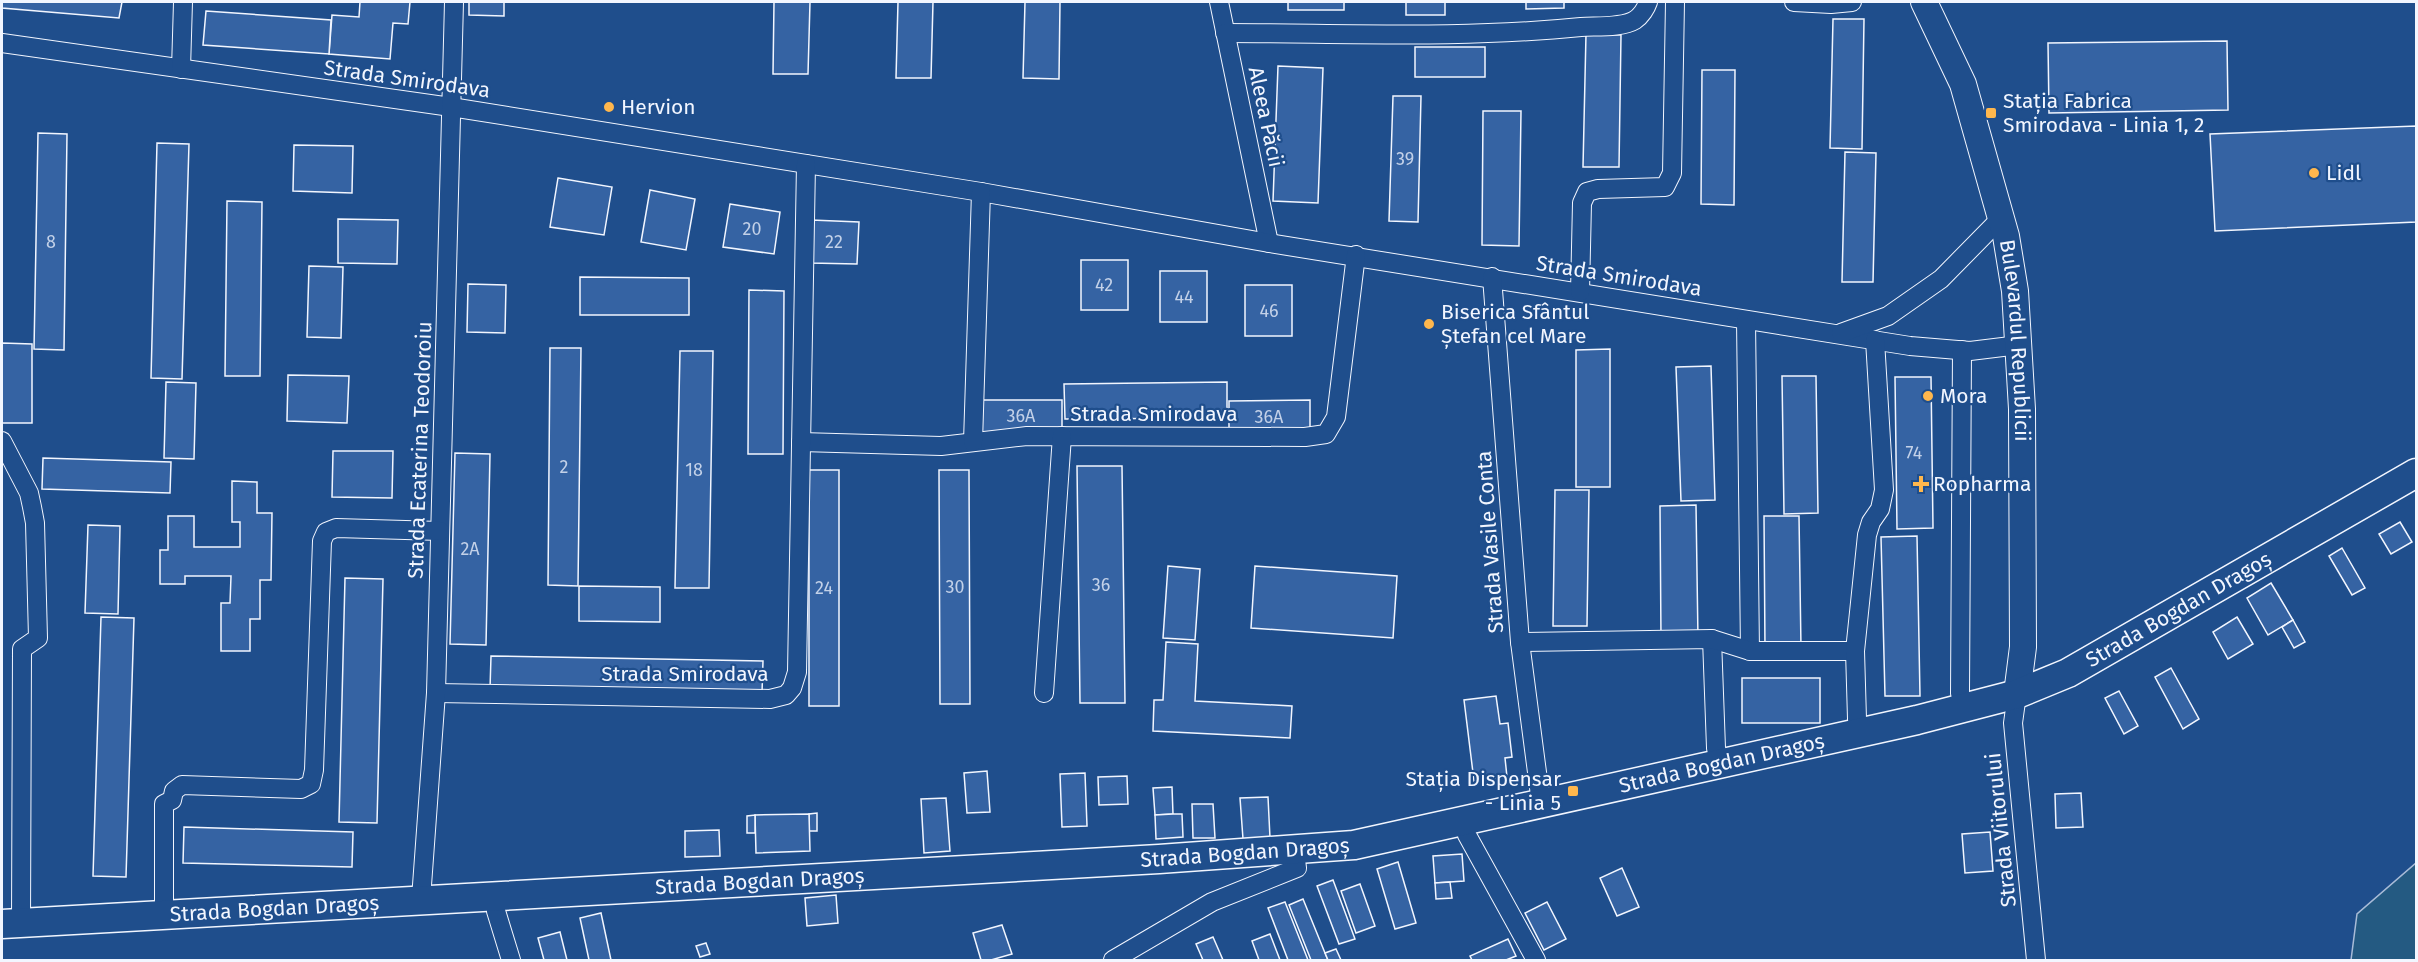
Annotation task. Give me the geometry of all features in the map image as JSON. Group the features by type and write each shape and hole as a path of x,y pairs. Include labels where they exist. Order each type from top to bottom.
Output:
{"main road":[{"name":"Bulevardul Republicii","path":"1924,2 1963,84 2001,218 2015,291 2022,408 2023,647 2017,694"},
{"name":"Strada Bogdan Dragoș","path":"11,923 1296,850 1354,844 1861,732 2017,694 2068,673 2416,473"}],"street":[{"path":"181,69 183,2"},
{"name":"Strada Ecaterina Teodoroiu","path":"421,899 436,693 454,2"},
{"name":"Aleea Păcii","path":"1219,2 1269,243"},
{"path":"1225,33 1453,33 1561,29 1635,20 1646,8 1648,2"},
{"path":"1580,292 1582,203 1587,192 1598,189 1665,187 1672,174 1675,2"},
{"path":"1794,2 1831,4 1852,2"},
{"name":"Strada Smirodava","path":"2,43 451,107 981,192 1269,243 1356,255 1910,346 1962,350 2019,345"},
{"name":"Strada Smirodava","path":"436,693 770,699 786,695 792,688 796,672 806,164"},
{"path":"973,442 981,192"},
{"name":"Strada Smirodava","path":"1840,334 1888,316 1941,279 2001,218"},
{"name":"Strada Smirodava","path":"801,442 941,446 1027,436 1305,437 1326,434 1336,417 1356,255"},
{"name":"Strada Vasile Conta","path":"1492,277 1520,642 1541,803"},
{"path":"1746,320 1750,651"},
{"path":"1861,732 1857,719 1855,651 1867,535 1871,522 1880,509 1884,490 1875,340"},
{"path":"1962,350 1960,693 1963,708"},
{"path":"1044,693 1062,436"},
{"path":"2,441 28,493 35,523 38,638 21,649 11,923"},
{"path":"164,913 164,804 172,800 174,791 182,785 301,789 310,784 314,770 322,541 326,532 336,528 440,531"},
{"path":"1712,639 1716,748 1719,762"},
{"path":"1520,642 1712,639 1750,651 1855,651"},
{"name":"Strada Viitorului","path":"2017,694 2013,723 2036,960"},
{"path":"1464,820 1467,835 1536,960"},
{"path":"1113,960 1212,902 1297,868 1296,850"},
{"path":"495,897 496,911 511,960"}],"shaded area":[{"path":"2416,863 2416,960 2351,960 2357,914"}],"building":[{"path":"2,2 122,2 119,18 2,8"},
{"path":"360,2 410,2 408,24 393,23 390,59 329,54 332,15 359,17"},
{"path":"469,2 504,2 504,16 469,15"},
{"path":"774,2 810,2 808,74 773,74"},
{"path":"898,2 933,2 931,78 896,78"},
{"path":"1025,2 1060,2 1059,79 1023,78"},
{"path":"1288,2 1344,2 1344,10 1288,10"},
{"path":"1406,2 1445,2 1445,15 1406,15"},
{"path":"1526,2 1564,2 1564,8 1526,9"},
{"path":"206,11 331,20 329,54 203,45"},
{"path":"1833,19 1864,19 1862,149 1830,148"},
{"path":"1586,34 1621,35 1619,167 1583,167"},
{"path":"2227,41 2228,110 2049,113 2048,43"},
{"path":"1415,47 1485,47 1485,77 1415,77"},
{"path":"1278,66 1323,68 1318,203 1273,201"},
{"path":"1702,70 1735,70 1734,205 1701,204"},
{"path":"1393,96 1421,96 1418,222 1389,221"},
{"path":"1483,111 1521,111 1519,246 1482,245"},
{"name":"Lidl","path":"2416,126 2416,222 2215,231 2210,134"},
{"path":"38,133 67,134 64,350 34,349"},
{"path":"157,143 189,144 182,379 151,378"},
{"path":"294,145 353,146 352,193 293,191"},
{"path":"1845,152 1876,153 1873,282 1842,282"},
{"path":"558,178 612,187 604,235 550,227"},
{"path":"650,190 695,199 686,250 641,242"},
{"path":"227,201 262,202 260,376 225,376"},
{"path":"730,204 780,212 774,254 723,247"},
{"path":"338,219 398,220 397,264 338,263"},
{"path":"811,220 859,222 857,264 810,263"},
{"path":"1081,260 1128,260 1128,310 1081,310"},
{"path":"309,266 343,267 341,338 307,337"},
{"path":"1160,271 1207,271 1207,322 1160,322"},
{"path":"580,277 689,278 689,315 580,315"},
{"path":"468,284 506,285 505,333 467,332"},
{"path":"1245,285 1292,285 1292,336 1245,336"},
{"path":"749,290 784,291 783,454 748,454"},
{"path":"2,343 32,344 32,423 2,423"},
{"path":"550,348 581,348 578,586 548,585"},
{"path":"1610,349 1610,487 1576,487 1576,350"},
{"path":"680,351 713,351 709,588 675,588"},
{"path":"1711,366 1715,500 1681,501 1676,367"},
{"path":"288,375 349,376 347,423 287,421"},
{"path":"1782,376 1816,376 1818,513 1784,514"},
{"path":"1895,377 1931,377 1933,528 1897,529"},
{"path":"166,382 196,383 194,459 164,458"},
{"path":"1227,382 1227,418 1065,419 1064,384"},
{"path":"981,400 1062,400 1062,433 981,432"},
{"path":"1310,400 1310,434 1229,435 1229,401"},
{"path":"333,451 393,451 392,498 332,497"},
{"path":"455,453 490,454 486,645 450,644"},
{"path":"43,458 171,462 170,493 42,489"},
{"path":"1077,466 1122,466 1125,703 1080,703"},
{"path":"809,470 839,470 839,706 809,706"},
{"path":"939,470 969,470 970,704 940,704"},
{"path":"232,481 257,482 257,513 272,513 271,580 260,580 260,619 250,619 250,651 221,651 221,603 230,603 231,576 185,576 185,584 160,584 160,550 168,550 168,516 194,516 194,547 240,547 240,522 232,522"},
{"path":"1555,490 1589,490 1587,626 1553,626"},
{"path":"1696,505 1698,639 1661,639 1660,506"},
{"path":"1764,516 1799,516 1801,648 1765,649"},
{"path":"2400,522 2412,542 2391,554 2379,534"},
{"path":"88,525 120,526 118,614 85,613"},
{"path":"1917,536 1920,696 1885,696 1881,537"},
{"path":"2342,548 2365,588 2352,595 2329,556"},
{"path":"1168,566 1200,569 1195,640 1163,638"},
{"path":"1255,566 1397,576 1393,638 1251,628"},
{"path":"345,578 383,579 377,823 339,822"},
{"path":"2271,583 2293,620 2268,635 2247,598"},
{"path":"579,586 660,587 660,622 579,621"},
{"path":"101,617 134,618 126,877 93,876"},
{"path":"2237,617 2253,644 2228,659 2213,632"},
{"path":"2293,620 2305,642 2294,648 2282,627"},
{"path":"1166,642 1198,644 1195,701 1292,706 1290,738 1153,731 1154,700 1163,700"},
{"path":"491,656 763,661 762,693 490,689"},
{"path":"2171,668 2199,719 2183,729 2155,677"},
{"path":"1742,678 1820,678 1820,723 1742,723"},
{"path":"2119,691 2138,726 2124,734 2105,698"},
{"path":"1496,696 1500,724 1508,723 1512,757 1505,758 1507,777 1474,781 1464,700"},
{"path":"987,771 990,812 967,813 964,773"},
{"path":"1085,773 1087,826 1062,827 1060,774"},
{"path":"1127,776 1128,804 1099,805 1098,777"},
{"path":"1172,787 1173,814 1155,815 1153,788"},
{"path":"2081,793 2083,827 2056,828 2055,794"},
{"path":"1268,797 1270,838 1243,839 1240,798"},
{"path":"946,798 950,851 924,853 921,799"},
{"path":"1192,804 1213,804 1215,838 1193,838"},
{"path":"817,813 817,831 809,831 809,814"},
{"path":"809,814 810,851 756,853 755,815"},
{"path":"1182,814 1183,837 1156,839 1155,815"},
{"path":"755,815 755,833 747,833 747,816"},
{"path":"184,827 353,832 352,867 183,863"},
{"path":"719,830 720,856 685,857 685,831"},
{"path":"1990,832 1993,871 1965,873 1962,834"},
{"path":"1462,854 1464,881 1435,883 1433,856"},
{"path":"1398,862 1416,923 1395,929 1377,869"},
{"path":"1622,868 1639,907 1617,916 1600,878"},
{"path":"1333,880 1355,939 1339,944 1317,886"},
{"path":"1450,882 1452,898 1436,899 1435,883"},
{"path":"1360,884 1375,926 1356,933 1341,891"},
{"path":"836,895 838,923 807,926 805,898"},
{"path":"1303,899 1328,960 1311,960 1289,905"},
{"path":"1285,902 1308,960 1288,960 1268,908"},
{"path":"1547,902 1566,939 1544,950 1525,913"},
{"path":"601,913 611,960 589,960 580,918"},
{"path":"1002,925 1012,954 991,960 981,960 973,933"},
{"path":"560,932 567,960 544,960 538,938"},
{"path":"1270,934 1280,960 1259,960 1252,941"},
{"path":"1213,937 1223,960 1203,960 1196,944"},
{"path":"1508,939 1516,956 1506,960 1472,960 1470,956"},
{"path":"706,943 710,954 700,957 696,946"},
{"path":"1336,949 1341,960 1328,960 1325,953"}],"place":[{"name":"Hervion","path":"609,107"},
{"name":"Stația Fabrica Smirodava - Linia 1, 2","path":"1991,113"},
{"name":"Lidl","path":"2314,173"},
{"name":"Biserica Sfântul Ștefan cel Mare","path":"1429,324"},
{"name":"Mora","path":"1928,396"},
{"name":"Ropharma","path":"1921,484"},
{"name":"Stația Dispensar - Linia 5","path":"1573,791"}]}
